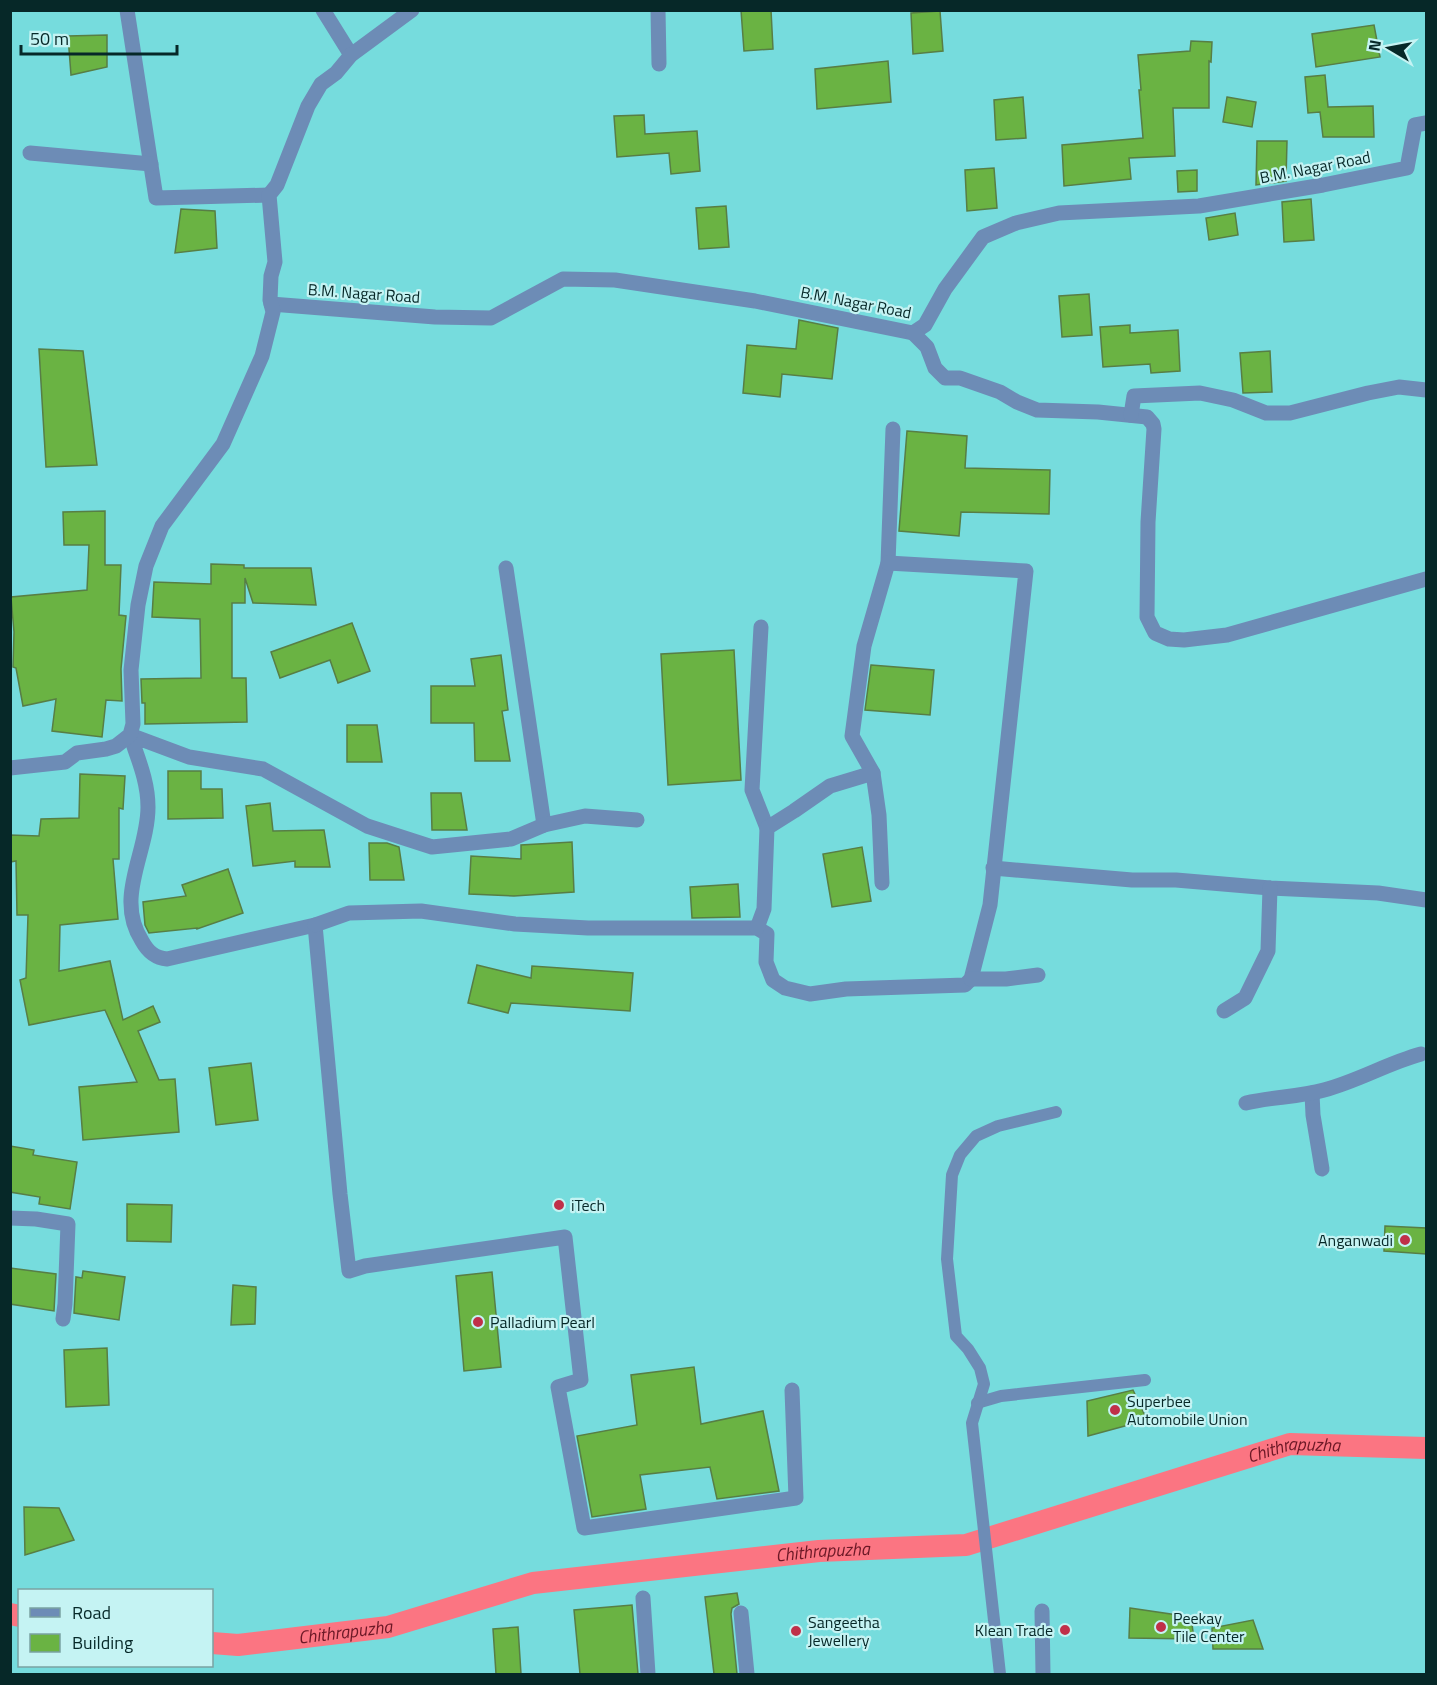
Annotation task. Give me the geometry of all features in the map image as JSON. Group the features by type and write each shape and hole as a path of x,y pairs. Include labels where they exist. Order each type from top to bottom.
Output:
{"street":[{"path":"127,10 156,198 269,195"},
{"path":"323,10 351,55"},
{"path":"412,10 351,55 336,73 321,84 308,106 277,185 269,195 275,262 271,276 273,312 262,356 223,444 162,526 146,566 138,604 131,670 133,723 130,735 144,773 148,809 144,840 129,898 135,931 147,949 158,958 167,959 315,925 349,914 421,911 515,924 588,928 757,928 767,934 766,962 773,980 786,988 810,994 846,989 964,985 971,979 990,905 1026,571 888,563"},
{"path":"658,10 658,64"},
{"name":"B.M. Nagar Road","path":"271,304 435,317 491,318 563,279 615,280 755,301 913,333 925,325 945,289 983,237 1016,223 1059,213 1199,206 1407,168 1415,125 1426,123"},
{"path":"30,153 151,164"},
{"path":"913,333 927,347 935,368 945,378 960,378 1000,392 1037,410 1131,415 1147,417 1154,424 1148,522 1147,617 1155,633 1169,639 1184,640 1227,635 1426,579"},
{"path":"1131,415 1134,396 1200,393 1233,400 1266,413 1290,413 1399,387 1426,390"},
{"path":"882,883 879,815 873,773 852,736 864,646 888,563 893,429"},
{"path":"507,568 544,825"},
{"path":"757,928 764,909 767,828 752,790 761,627"},
{"path":"10,768 65,762 76,753 116,746 130,735"},
{"path":"130,735 189,757 263,769 367,826 432,847 511,839 544,825 585,816 637,820"},
{"path":"767,828 830,786 873,773"},
{"path":"993,868 1132,880 1176,880 1270,888 1378,893 1426,900"},
{"path":"1224,1011 1245,998 1268,951 1270,888"},
{"path":"315,925 348,1269 350,1272 365,1266 565,1237 581,1380 558,1387 584,1528 796,1498 792,1390"},
{"path":"971,979 1006,979 1038,975"},
{"path":"1245,1103 1312,1093 1345,1084 1404,1059 1425,1056"},
{"path":"1312,1093 1313,1115 1322,1169"},
{"path":"10,1218 68,1224 63,1319"},
{"path":"643,1598 648,1674"},
{"path":"1042,1611 1043,1674"},
{"path":"741,1613 747,1674"}],"lane":[{"path":"1000,1674 972,1423 984,1384 980,1368 957,1336 947,1259 952,1175 960,1155 976,1136 998,1126 1056,1112"},
{"path":"977,1403 1001,1395 1144,1380"}],"building":[{"path":"741,10 771,10 773,49 744,51"},
{"path":"940,11 943,51 913,54 911,13"},
{"path":"1374,25 1380,57 1316,67 1312,34"},
{"path":"107,35 107,67 71,75 68,36"},
{"path":"1191,41 1212,42 1211,62 1209,61 1209,108 1173,108 1175,156 1129,158 1131,179 1064,186 1062,145 1143,138 1138,55 1190,51"},
{"path":"888,61 891,102 817,109 815,69"},
{"path":"1325,75 1328,107 1373,106 1374,137 1323,137 1320,112 1308,113 1305,77"},
{"path":"1023,97 1026,138 996,140 994,100"},
{"path":"1227,97 1256,102 1252,127 1223,122"},
{"path":"644,115 645,134 697,131 700,171 671,174 669,153 617,157 614,116"},
{"path":"1257,141 1287,141 1286,181 1256,185"},
{"path":"994,168 997,208 967,211 965,170"},
{"path":"1197,170 1197,191 1178,192 1177,171"},
{"path":"1311,199 1314,240 1284,242 1282,202"},
{"path":"726,206 729,247 699,249 696,208"},
{"path":"181,209 215,211 217,248 175,253"},
{"path":"1235,213 1238,235 1209,240 1206,218"},
{"path":"1089,294 1092,335 1062,337 1059,296"},
{"path":"799,320 838,328 832,379 782,374 780,397 743,393 747,345 796,349"},
{"path":"1130,325 1130,333 1178,330 1180,371 1151,373 1150,364 1103,367 1100,327"},
{"path":"39,349 83,351 97,465 46,467"},
{"path":"1270,351 1272,392 1243,393 1240,353"},
{"path":"907,431 967,436 965,468 1050,470 1049,514 961,512 959,536 899,531"},
{"path":"105,511 105,565 121,565 119,615 126,616 121,669 122,701 106,700 102,737 52,731 56,699 23,706 16,668 13,667 14,632 11,597 87,590 89,545 64,545 63,512"},
{"path":"211,564 244,565 244,568 311,568 316,605 253,603 245,578 245,603 232,603 232,678 246,678 247,722 145,724 145,703 142,703 141,679 201,678 200,619 152,617 154,582 211,584"},
{"path":"352,623 370,671 338,683 330,660 280,678 271,652"},
{"path":"734,650 741,780 668,785 661,654"},
{"path":"501,655 508,710 502,711 510,761 475,761 474,723 431,723 431,686 475,686 471,659"},
{"path":"871,665 934,670 930,715 865,710"},
{"path":"347,725 377,725 382,762 347,762"},
{"path":"168,771 201,771 201,789 222,789 223,818 168,819"},
{"path":"80,774 125,776 123,809 119,808 119,859 113,859 118,919 60,925 59,971 110,961 123,1020 153,1006 160,1022 138,1031 159,1080 175,1079 179,1132 83,1140 79,1087 137,1082 105,1010 29,1025 20,980 26,978 28,915 17,915 16,861 10,862 10,835 39,836 41,819 79,818"},
{"path":"431,793 461,793 467,830 432,830"},
{"path":"270,803 273,831 324,830 330,867 295,867 295,861 253,866 246,806"},
{"path":"572,842 574,892 514,896 469,894 471,856 521,859 521,845"},
{"path":"369,843 387,843 399,847 404,880 370,880"},
{"path":"862,847 871,901 832,907 823,854"},
{"path":"228,869 243,913 197,929 149,933 145,925 143,902 186,896 182,885"},
{"path":"738,884 740,917 692,918 690,887"},
{"path":"477,965 531,978 532,966 633,973 630,1011 511,1003 508,1013 468,1003"},
{"path":"251,1063 258,1120 216,1125 209,1068"},
{"path":"10,1146 34,1150 33,1155 77,1162 70,1209 39,1204 40,1197 10,1192"},
{"path":"127,1204 172,1205 171,1242 127,1241"},
{"name":"Anganwadi","path":"1385,1226 1426,1228 1426,1254 1384,1251"},
{"path":"10,1268 56,1274 54,1311 10,1304"},
{"path":"83,1271 125,1277 119,1320 74,1313 76,1277 82,1278"},
{"name":"Palladium Pearl","path":"492,1272 501,1367 464,1371 456,1276"},
{"path":"233,1285 256,1287 255,1324 231,1325"},
{"path":"107,1348 109,1405 66,1407 64,1350"},
{"path":"694,1367 701,1424 763,1411 779,1491 717,1499 710,1467 640,1475 646,1509 592,1517 577,1436 637,1425 631,1375"},
{"name":"Superbee Automobile Union","path":"1133,1390 1147,1420 1088,1436 1087,1401"},
{"path":"24,1507 59,1508 74,1540 25,1555"},
{"path":"737,1593 739,1604 732,1608 731,1614 737,1674 714,1674 705,1597"},
{"path":"632,1605 638,1674 580,1674 574,1610"},
{"name":"Peekay Tile Center","path":"1130,1608 1191,1617 1194,1639 1129,1638"},
{"path":"1253,1620 1263,1649 1213,1649 1212,1628"},
{"path":"518,1627 521,1674 496,1674 493,1629"}],"waterway":[{"name":"Chithrapuzha","path":"213,1643 238,1645 388,1627 533,1583 819,1551 966,1545 1290,1444 1426,1448"},
{"name":"Chithrapuzha","path":"10,1614 18,1616"}],"place":[{"name":"iTech","path":"559,1205"},
{"name":"Anganwadi","path":"1405,1240"},
{"name":"Palladium Pearl","path":"478,1322"},
{"name":"Superbee Automobile Union","path":"1115,1410"},
{"name":"Peekay Tile Center","path":"1161,1627"},
{"name":"Klean Trade","path":"1065,1630"},
{"name":"Sangeetha Jewellery","path":"796,1631"}]}
